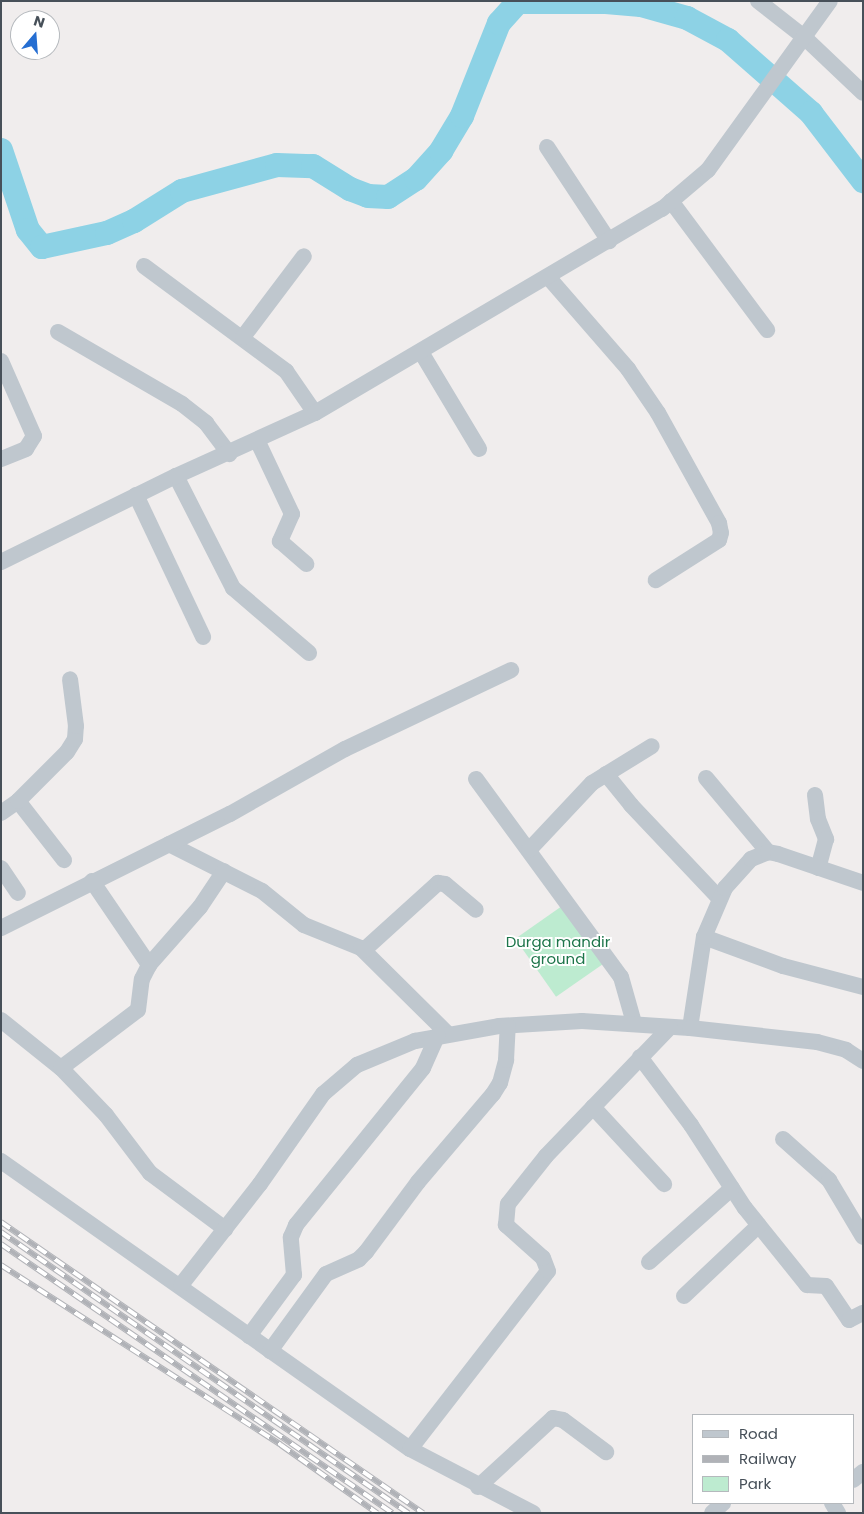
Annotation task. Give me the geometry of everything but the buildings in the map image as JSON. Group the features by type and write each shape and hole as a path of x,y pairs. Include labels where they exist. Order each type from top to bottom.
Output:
{"street":[{"path":"758,1 804,37 863,93"},
{"path":"1,562 176,476 315,413 549,278 671,201 708,170 764,96 830,1"},
{"path":"547,148 609,241"},
{"path":"671,201 766,330"},
{"path":"243,337 304,256"},
{"path":"144,266 243,337 293,378 315,413"},
{"path":"549,278 628,369 658,413 719,523 721,533 719,540 656,580"},
{"path":"58,332 182,404 206,423 228,454"},
{"path":"422,352 479,449"},
{"path":"1,361 34,436 33,442 26,449 1,459"},
{"path":"257,440 292,514 280,541 306,564"},
{"path":"176,476 233,588 309,653"},
{"path":"136,495 203,637"},
{"path":"1,928 169,844 345,749 511,670"},
{"path":"1,813 18,802 67,752 75,739 76,726 70,679"},
{"path":"528,850 592,783 652,746"},
{"path":"606,774 631,805 719,898"},
{"path":"476,778 621,977 634,1023"},
{"path":"706,778 768,852 863,883"},
{"path":"815,795 818,819 826,838 818,868"},
{"path":"18,802 64,860"},
{"path":"169,844 262,892 304,924 351,942 364,950 443,1034"},
{"path":"690,1028 704,937 719,898 751,859 768,852"},
{"path":"1,868 18,893"},
{"path":"61,1068 138,1010 142,979 149,965 200,907 224,871"},
{"path":"92,882 149,965"},
{"path":"364,950 438,883 445,884 476,910"},
{"path":"704,937 783,966 863,987"},
{"path":"1,1020 61,1068 106,1115 150,1173 225,1229"},
{"path":"181,1285 225,1229 312,1108 337,1080 378,1054 443,1034 582,1020 670,1026 817,1042 862,1056"},
{"path":"270,1351 326,1274 359,1259 366,1252 418,1182 493,1094 500,1083 506,1060 508,1026"},
{"path":"410,1449 548,1271 543,1258 506,1225 505,1212 546,1156 670,1026"},
{"path":"249,1336 294,1276 291,1236 296,1225 422,1068 443,1034"},
{"path":"640,1057 691,1125 732,1188 759,1225 807,1285 826,1286 849,1320 863,1313"},
{"path":"594,1107 664,1184"},
{"path":"783,1139 829,1180 862,1235"},
{"path":"1,1161 181,1285 249,1336 410,1449 478,1487 533,1513"},
{"path":"649,1262 732,1188"},
{"path":"684,1296 759,1225"},
{"path":"478,1487 553,1418 563,1420 606,1452"},
{"path":"712,1513 723,1504"}],"green space":[{"name":"Durga mandir ground","path":"562,906 603,964 556,997 515,939"}],"waterway":[{"path":"1,150 28,230 42,247 107,233 134,221 182,191 277,165 313,166 350,189 368,196 388,197 416,179 441,151 462,116 499,23 518,2 606,2 641,5 687,18 728,40 811,113 863,181"}],"railway":[{"path":"1,1222 423,1513"},
{"path":"1,1232 408,1513"},
{"path":"1,1244 392,1513"},
{"path":"1,1265 281,1445 377,1513"}]}
